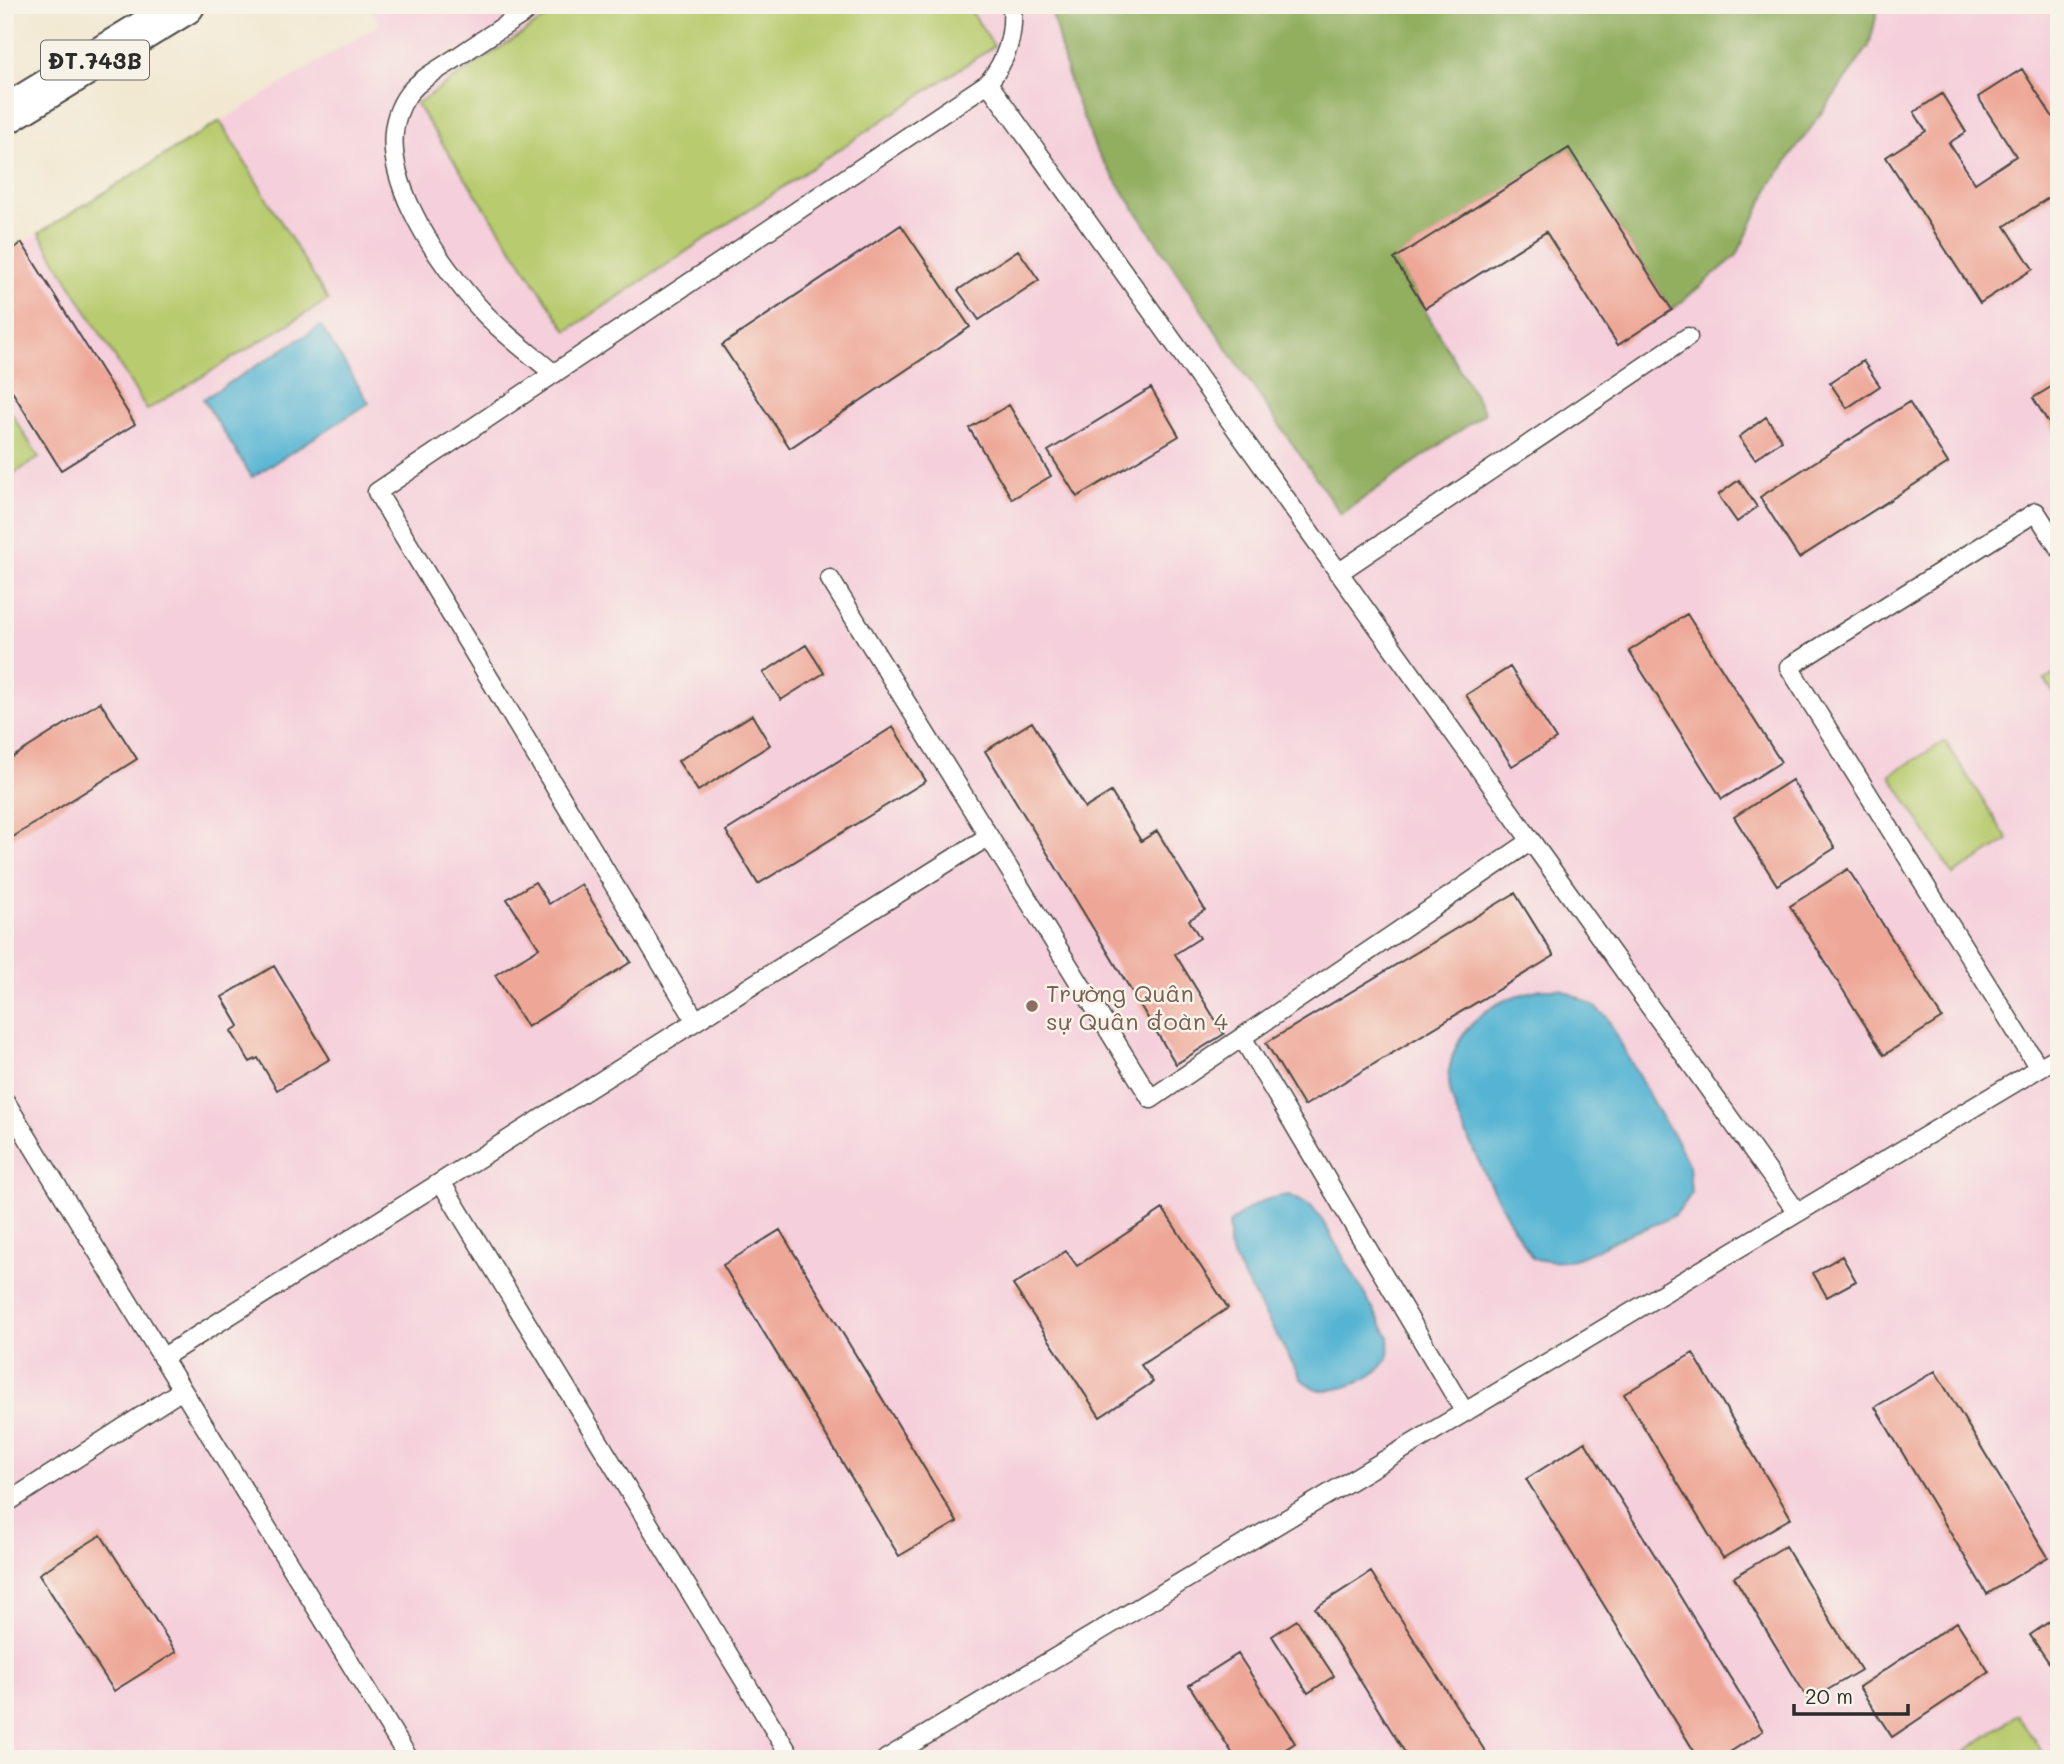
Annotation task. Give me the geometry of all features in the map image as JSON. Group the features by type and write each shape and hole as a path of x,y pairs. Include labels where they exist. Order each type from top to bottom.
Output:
{"main road":[{"name":"ĐT.743B","path":"5,115 185,5"}],"lane":[{"path":"536,5 419,82 401,107 396,121 393,147 397,170 406,194 439,256 487,316 554,373"},
{"path":"696,1021 377,492 988,83 1005,57 1010,42 1012,5"},
{"path":"988,83 1797,1212"},
{"path":"1338,573 1688,337"},
{"path":"2039,1068 1789,667 2036,512 2059,548"},
{"path":"830,579 1151,1099 1531,841"},
{"path":"162,1357 989,836"},
{"path":"1242,1037 1464,1411"},
{"path":"886,1759 2059,1056"},
{"path":"5,1101 409,1759"},
{"path":"441,1182 792,1759"},
{"path":"5,1504 182,1390"}],"shaded area":[{"name":"Trường Quân sự Quân đoàn 4","path":"368,5 2059,5 2059,1759 5,1759 5,254 379,24"}],"green space":[{"path":"565,5 967,5 994,46 567,331 416,104"},
{"path":"1050,5 1879,5 1869,46 1771,184 1737,255 1672,310 1569,148 1395,259 1485,413 1341,514 1240,368 1096,150 1070,84"},
{"path":"220,121 328,300 147,410 39,233"},
{"path":"5,403 39,458 5,479"},
{"path":"2059,671 2059,702 2045,680"},
{"path":"1945,741 2008,840 1953,875 1890,775"},
{"path":"2017,1715 2047,1759 1967,1759 1963,1753"}],"water":[{"path":"321,326 369,403 252,477 203,399"},
{"path":"1541,989 1561,989 1591,1004 1606,1016 1689,1166 1691,1194 1674,1215 1580,1257 1559,1261 1532,1258 1524,1245 1493,1191 1461,1122 1451,1095 1449,1079 1455,1050 1472,1024 1496,1005"},
{"path":"1289,1195 1311,1206 1322,1220 1389,1337 1389,1352 1385,1362 1369,1377 1347,1387 1316,1389 1302,1380 1238,1267 1229,1246 1229,1224 1236,1218 1263,1201"}],"building":[{"path":"2022,69 2059,127 2059,191 2005,226 2033,269 1980,303 1886,157 1926,131 1914,112 1942,94 1966,132 1949,143 1975,183 2016,156 1978,97"},
{"path":"1569,148 1672,310 1618,345 1546,232 1425,308 1394,259"},
{"path":"901,225 970,327 790,448 722,345"},
{"path":"22,243 135,424 61,470 5,380 5,254"},
{"path":"1018,250 1039,280 979,320 958,290"},
{"path":"1863,361 1880,386 1847,408 1830,383"},
{"path":"2059,382 2059,439 2033,398"},
{"path":"1151,388 1179,436 1077,497 1048,451"},
{"path":"1909,402 1948,463 1799,558 1760,497"},
{"path":"1009,405 1051,476 1012,499 969,428"},
{"path":"1766,417 1782,440 1755,459 1739,437"},
{"path":"1739,480 1757,507 1737,522 1718,495"},
{"path":"1687,614 1781,762 1722,799 1629,651"},
{"path":"806,645 824,673 781,700 763,673"},
{"path":"1510,667 1556,739 1512,766 1466,695"},
{"path":"100,702 137,759 5,842 5,762"},
{"path":"752,715 770,745 698,791 678,761"},
{"path":"1032,722 1085,808 1111,792 1141,841 1157,831 1205,910 1189,920 1200,938 1175,954 1224,1034 1176,1064 985,751"},
{"path":"893,727 926,781 758,884 726,831"},
{"path":"1792,780 1835,848 1777,885 1734,817"},
{"path":"1848,869 1942,1018 1884,1055 1790,906"},
{"path":"535,882 549,904 581,884 631,962 527,1027 495,975 539,948 507,899"},
{"path":"1515,893 1554,956 1304,1106 1266,1043"},
{"path":"274,966 330,1059 277,1090 258,1058 250,1062 231,1031 239,1026 222,997"},
{"path":"1163,1209 1228,1308 1141,1365 1153,1382 1100,1417 1013,1285 1066,1251 1077,1266"},
{"path":"780,1230 957,1522 899,1556 723,1265"},
{"path":"1842,1256 1856,1281 1827,1297 1813,1273"},
{"path":"1693,1353 1791,1518 1723,1558 1624,1394"},
{"path":"1935,1371 2048,1557 1987,1594 1875,1407"},
{"path":"1585,1442 1763,1731 1719,1759 1699,1759 1526,1479"},
{"path":"101,1535 176,1652 114,1691 39,1574"},
{"path":"1785,1546 1861,1670 1809,1701 1734,1577"},
{"path":"1371,1572 1490,1759 1409,1759 1315,1608"},
{"path":"2059,1615 2059,1677 2030,1635"},
{"path":"1297,1620 1334,1676 1308,1693 1272,1636"},
{"path":"1957,1622 1989,1672 1892,1737 1859,1687"},
{"path":"1238,1654 1295,1743 1271,1759 1236,1759 1189,1685"}],"place":[{"name":"Trường Quân sự Quân đoàn 4","path":"1032,1006"}]}
